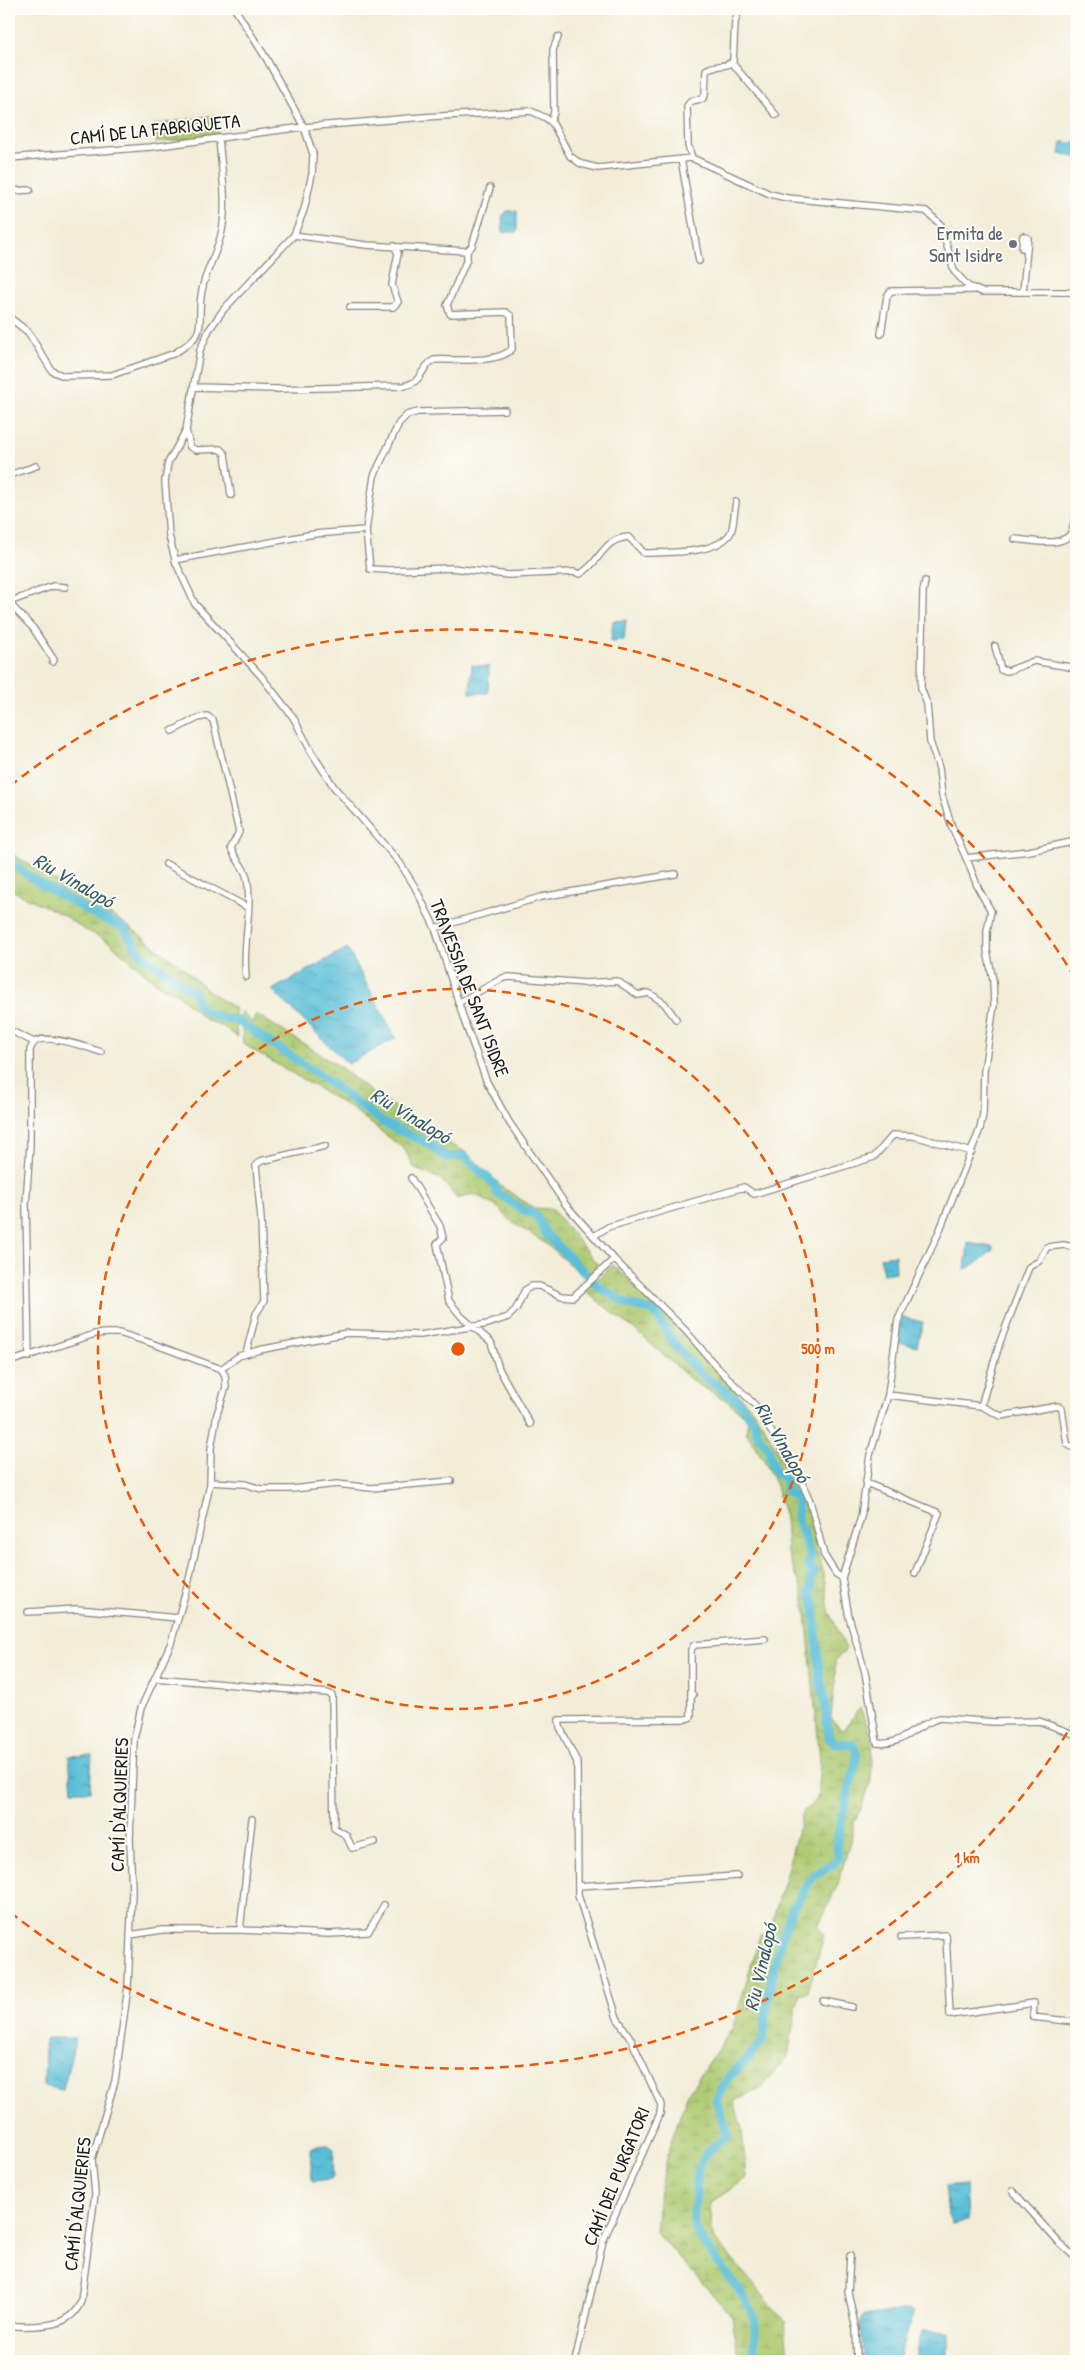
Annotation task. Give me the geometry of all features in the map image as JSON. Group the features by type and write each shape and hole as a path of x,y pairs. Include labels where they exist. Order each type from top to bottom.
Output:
{"street":[{"name":"TRAVESSIA DE SANT ISIDRE","path":"234,9 266,58 304,127 313,154 312,174 304,210 294,235 224,309 209,330 201,347 186,430 168,463 165,481 170,536 175,560 194,604 261,676 293,717 312,753 334,787 400,863 435,928 458,1003 487,1082 509,1122 566,1205 614,1259 685,1330 716,1366 755,1405 800,1480 810,1501 824,1555 836,1574 842,1578 849,1617 864,1672 877,1743 893,1743 932,1720 940,1718 994,1722 1039,1721 1076,1735"},
{"path":"766,9 739,10 736,13 732,63 776,116"},
{"path":"551,122 553,114 553,50 558,37"},
{"path":"692,158 688,145 687,106 691,101 702,98 704,95 706,70 710,66 727,66 732,63"},
{"name":"CAMÍ DE LA FABRIQUETA","path":"9,158 219,139 304,127 467,113 531,111 541,116"},
{"path":"541,116 553,114"},
{"path":"541,116 551,122 570,156 581,164 598,168 692,158 770,194 787,198 926,211 941,226 954,271 968,286 982,292 1076,292"},
{"path":"173,354 197,337 200,326 202,289 215,257 224,224 219,139"},
{"path":"681,159 699,261"},
{"path":"194,387 276,389 404,386 415,384 421,378 427,364 434,360 495,358 508,353 512,349 511,316 506,312 450,314 447,305 467,259 467,252 472,246 490,188"},
{"path":"9,191 30,190"},
{"path":"294,235 467,252"},
{"path":"350,307 393,307 398,302 392,285 398,253 394,246"},
{"path":"1023,292 1027,248"},
{"path":"881,334 887,296 891,291 977,290"},
{"path":"9,317 28,332 52,370 64,376 112,375 193,347 201,347"},
{"path":"505,410 418,412 408,415 399,423 374,476 366,530 370,569 452,568 508,575 574,572 580,574 588,570 610,542 622,538 629,537 644,553 708,549 716,546 723,542 731,531 736,502"},
{"path":"186,430 190,447 196,450 220,449 225,454 230,495"},
{"path":"9,475 36,466"},
{"path":"1015,539 1056,542 1065,538 1072,532 1076,510"},
{"path":"175,560 314,534 366,530"},
{"path":"842,1578 862,1512 870,1455 888,1395 898,1320 939,1232 972,1152 983,1114 982,1088 993,1017 994,993 987,951 987,931 991,911 978,888 945,807 939,768 928,731 927,704 921,688 923,592 925,581"},
{"path":"53,662 54,660 33,628 9,603 53,586 65,586"},
{"path":"995,646 1001,670 1008,671 1034,661 1076,668"},
{"path":"172,731 198,718 207,716 213,720 239,832 231,848 235,858 243,865 247,881 246,977"},
{"path":"966,858 1029,851 1076,841"},
{"path":"166,864 247,907"},
{"path":"435,928 541,897 675,874"},
{"path":"458,1003 503,978 509,977 585,983 616,981 638,995 649,993 664,1003 676,1019"},
{"path":"9,1030 34,1042 40,1040 76,1043 101,1052"},
{"path":"29,1357 26,1203 30,1145 30,1050 34,1042"},
{"path":"594,1236 608,1227 744,1187 754,1194 830,1172 874,1157 893,1135 914,1136 972,1152"},
{"path":"246,1354 256,1314 264,1302 262,1219 256,1165 260,1161 325,1146"},
{"path":"411,1178 440,1226 442,1238 437,1244 449,1301 460,1316 491,1342 499,1369 530,1424"},
{"path":"981,1406 1000,1342 1029,1267 1039,1261 1047,1247 1064,1244 1076,1248"},
{"path":"9,1362 95,1334 119,1333 221,1369 246,1354 355,1332 420,1335 473,1326 508,1317 516,1309 525,1290 532,1286 539,1286 569,1298 574,1297 614,1259"},
{"name":"CAMÍ D'ALQUIERIES","path":"9,2326 59,2323 72,2317 81,2301 96,2194 92,2159 115,2081 123,2040 128,1987 132,1892 130,1839 134,1739 141,1708 171,1643 189,1580 210,1482 211,1448 217,1414 226,1386 225,1375 221,1369"},
{"path":"888,1395 981,1406 1001,1416 1058,1406 1062,1409 1067,1444 1076,1449"},
{"path":"210,1482 245,1484 261,1489 292,1489 337,1484 371,1488 450,1481"},
{"path":"866,1483 939,1513 915,1573"},
{"path":"28,1612 77,1610 178,1618"},
{"name":"CAMÍ DEL PURGATORI","path":"575,2361 603,2241 660,2114 661,2105 631,2039 617,2018 579,1900 577,1762 560,1727 559,1720 686,1719 691,1717 692,1713 691,1650 694,1645 765,1639"},
{"path":"155,1678 173,1682 327,1693 332,1695 334,1828 346,1835 352,1848 375,1842"},
{"path":"240,1930 252,1819"},
{"path":"578,1886 737,1876"},
{"path":"130,1936 162,1930 240,1930 320,1934 368,1932 384,1905"},
{"path":"901,1937 946,1934 950,2015 1034,2003 1033,2017 1076,2022"},
{"path":"824,2001 852,2007"},
{"path":"1012,2191 1059,2243 1076,2258"},
{"path":"850,2256 848,2292 856,2330 857,2361"}],"green space":[{"path":"215,115 218,136 156,142 154,125"},
{"path":"9,852 124,923 180,965 207,990 234,1008 237,1037 224,1027 206,1020 176,993 159,985 109,942 82,928 65,916 9,889"},
{"path":"241,1011 252,1022 256,1014 339,1066 377,1097 411,1116 453,1146 467,1153 505,1189 534,1208 552,1209 598,1265 585,1278 545,1243 513,1223 497,1207 474,1194 457,1199 441,1179 415,1169 405,1150 354,1110 243,1044"},
{"path":"613,1265 669,1318 752,1409 762,1423 800,1491 809,1516 825,1583 829,1610 846,1649 835,1661 831,1718 842,1731 860,1708 873,1740 871,1781 861,1809 853,1823 853,1831 838,1884 818,1926 824,1935 808,1992 801,1993 796,2009 788,2056 761,2089 734,2101 742,2129 746,2178 710,2203 713,2237 785,2321 788,2361 739,2361 732,2316 656,2232 659,2196 670,2144 688,2093 733,2027 760,1935 770,1931 803,1812 817,1800 820,1759 806,1612 802,1590 787,1553 785,1518 776,1486 765,1462 746,1432 748,1419 726,1400 695,1383 634,1329 585,1291"}],"water":[{"path":"1062,142 1076,143 1076,157 1060,154"},
{"path":"507,211 517,211 517,232 503,232 502,217"},
{"path":"626,620 624,640 611,641 613,621"},
{"path":"472,665 489,667 488,693 470,693"},
{"path":"347,948 396,1038 348,1064 272,990"},
{"path":"968,1243 993,1247 993,1250 977,1263 965,1269"},
{"path":"895,1255 896,1272 883,1274 880,1257"},
{"path":"901,1317 923,1322 917,1346 897,1342"},
{"path":"92,1755 90,1791 72,1791 69,1756"},
{"path":"76,2038 63,2089 61,2090 44,2086 45,2039"},
{"path":"328,2145 334,2149 333,2177 331,2179 312,2181 310,2149 315,2146"},
{"path":"966,2184 968,2221 952,2224 948,2216 945,2186"},
{"path":"910,2309 914,2312 897,2361 863,2361 861,2320 863,2316"},
{"path":"922,2331 948,2331 948,2355 916,2357"}],"waterway":[{"name":"Riu Vinalopó","path":"9,861 36,881 97,916 124,928 141,954 195,993 200,1006 204,1010 216,1016 236,1020 318,1074 384,1123 431,1145 445,1157 464,1156 494,1184 497,1193 536,1215 546,1234 598,1286 627,1304 654,1311 677,1348 702,1375 737,1400 755,1423 756,1432 769,1449 776,1474 785,1478 787,1491 798,1499 797,1517 811,1558 808,1561 808,1567 813,1569 814,1573 810,1579 812,1587 810,1592 814,1603 820,1680 824,1695 829,1738 834,1743 852,1744 857,1752 855,1767 840,1824 837,1843 838,1858 833,1865 814,1875 792,1909 781,1940 769,1990 763,2039 753,2053 727,2079 716,2101 728,2135 705,2154 697,2176 694,2222 702,2241 739,2290 752,2312 755,2330 751,2361"}],"place":[{"name":"Ermita de Sant Isidre","path":"1013,244"}]}
